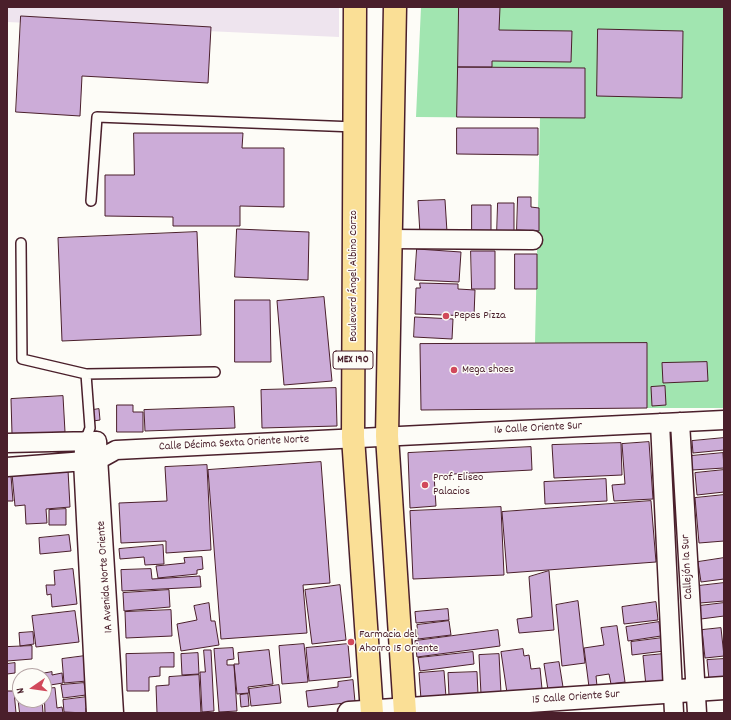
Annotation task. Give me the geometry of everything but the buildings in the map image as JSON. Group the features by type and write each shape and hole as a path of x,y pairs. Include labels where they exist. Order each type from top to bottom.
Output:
{"main road":[{"name":"Boulevard Ángel Albino Corzo","path":"355,7 353,437 372,712"},
{"name":"MEX 190","path":"395,7 387,436 405,711"},
{"name":"15 Calle Oriente Sur","path":"349,713 405,711 724,688"}],"street":[{"path":"390,239 533,240"},
{"name":"16 Calle Oriente Sur","path":"353,437 724,420"},
{"name":"Callejón 1a Sur","path":"680,422 697,713"},
{"name":"Callejón 1a Sur","path":"660,423 674,713"},
{"name":"Calle Décima Sexta Oriente Norte","path":"7,443 90,437 116,450"},
{"name":"1A Avenida Norte Oriente","path":"90,437 96,713"},
{"name":"Calle Décima Sexta Oriente Norte","path":"7,467 90,460 116,450 353,437"},
{"name":"1A Avenida Norte Oriente","path":"90,460 114,713"}],"lane":[{"path":"91,201 97,117 355,127"},
{"path":"21,243 22,359 86,374 215,372"},
{"path":"86,374 90,437"}],"shaded area":[{"path":"7,7 339,7 339,37 7,22"}],"green space":[{"path":"421,7 724,7 724,408 647,408 646,343 535,343 540,118 416,117"}],"place":[{"name":"Pepes Pizza","path":"446,316"},
{"name":"Mega shoes","path":"454,370"},
{"name":"Prof. Eliseo Palacios","path":"425,485"},
{"name":"Farmacia del Ahorro 15 Oriente","path":"351,642"}]}
